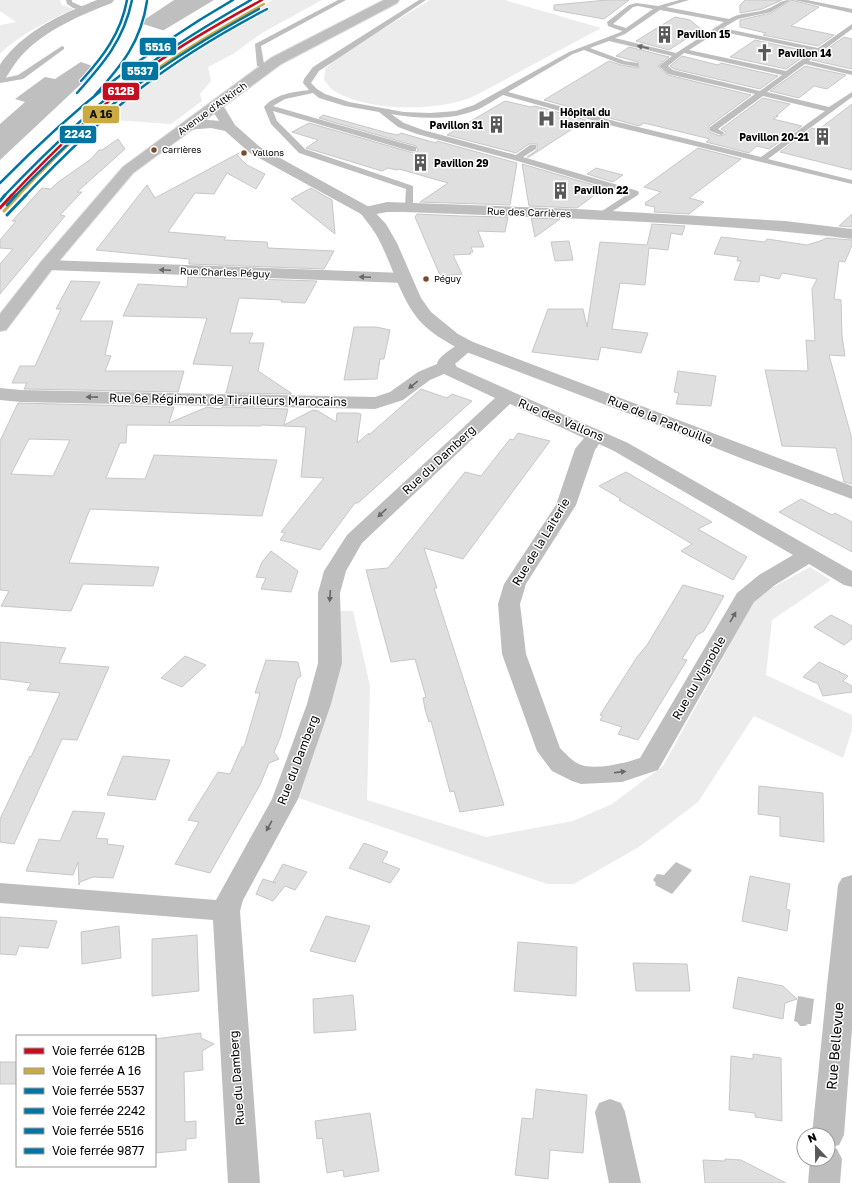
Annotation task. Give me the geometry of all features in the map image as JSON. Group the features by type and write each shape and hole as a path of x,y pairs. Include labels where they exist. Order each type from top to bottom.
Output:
{"street":[{"path":"0,76 3,70 17,54 31,41 52,26 85,9 108,0"},
{"name":"Avenue d'Altkirch","path":"0,326 47,265 122,176 141,160 187,126 219,116 276,61 393,0"},
{"path":"187,126 211,124 219,116 255,150 272,161 366,211 380,226 413,298 425,316 452,338 467,346 446,362 447,367"},
{"name":"Rue des Carrières","path":"366,211 387,207 409,207 602,215 785,226 852,234"},
{"name":"Rue Charles Péguy","path":"47,265 404,278"},
{"name":"Rue de la Patrouille","path":"467,346 642,412 750,456 852,493"},
{"name":"Rue 6e Régiment de Tirailleurs Marocains","path":"0,394 29,396 375,403 388,401 398,397 425,376 447,367"},
{"name":"Rue des Vallons","path":"447,367 451,371 507,397 621,447 852,580"},
{"name":"Rue du Damberg","path":"244,1183 226,911 229,900 285,799 320,704 330,663 329,593 335,571 340,559 354,539 507,397"},
{"name":"Rue de la Laiterie","path":"581,775 561,765 549,751 514,654 509,604 515,584 566,505 585,449 596,435"},
{"name":"Rue du Vignoble","path":"581,775 622,773 649,764 745,598 767,580 809,555"},
{"name":"Rue Bellevue","path":"829,1127 841,986 852,885"},
{"path":"0,893 226,911"},
{"path":"610,1112 625,1183"},
{"path":"824,1183 825,1167"}],"lane":[{"path":"69,0 69,3 72,6 85,9"},
{"path":"260,64 257,45 343,0"},
{"path":"423,0 316,69 308,79 307,83 314,91 335,101 381,111 415,115 456,113 477,107 565,56 609,39 627,30 668,0"},
{"path":"660,7 686,0"},
{"path":"787,0 769,11 736,17 680,53 663,66 671,72 832,110"},
{"path":"797,0 852,11"},
{"path":"627,30 610,26 610,22 633,5 643,4 730,21"},
{"path":"721,133 713,129 852,26"},
{"path":"718,29 819,50"},
{"path":"609,39 788,74"},
{"path":"0,81 20,77 62,48"},
{"path":"584,48 623,63 635,65"},
{"path":"803,62 852,73"},
{"path":"268,107 271,102 280,98 314,91"},
{"path":"502,93 707,143 762,160 852,182"},
{"path":"762,160 852,94"},
{"path":"268,107 413,149"},
{"path":"268,107 274,122 302,151 410,188 409,207"},
{"path":"381,111 402,125 420,132 517,158 635,193 602,215"},
{"path":"517,158 533,147"}],"shaded area":[{"path":"0,0 60,0 62,5 74,9 25,34 0,54 0,25 16,22 0,11"},
{"path":"174,0 214,0 99,69 0,160 0,124 25,102 15,99 45,77 55,79"},
{"path":"273,0 322,0 262,33 233,54 208,67 211,81 200,94 202,101 171,124 100,119 163,67 224,27"},
{"path":"430,0 505,0 601,28 484,91 467,99 449,104 416,107 380,106 348,98 334,91 324,80 325,69 340,55"},
{"path":"810,567 831,580 772,620 766,675 852,715 852,730 843,758 754,716 698,802 639,847 574,884 547,884 296,797 336,611 353,611 370,686 367,800 486,837 573,821 612,804 663,766 757,596"},
{"path":"676,862 692,870 672,894 655,885 656,883 653,880 657,874 664,875"},
{"path":"798,996 814,999 811,1024 800,1026 794,1021"}],"pier":[{"path":"141,20 140,23 165,31 96,74 101,69 78,61"}],"building":[{"path":"607,0 629,0 604,19 554,10 554,5"},
{"path":"745,0 782,0 762,9 740,13 740,5"},
{"path":"791,0 819,7 791,26 834,35 818,46 763,35 766,33 740,27 740,20 771,13"},
{"name":"Pavillon 15","path":"675,17 690,20 701,29 669,50 636,41"},
{"path":"844,37 852,39 852,69 812,60"},
{"path":"755,40 810,52 786,69 730,57"},
{"path":"629,47 669,57 658,66 668,75 751,95 709,126 709,132 720,136 726,134 726,132 721,129 763,98 790,104 773,119 802,126 769,149 757,146 749,153 706,142 710,139 644,123 639,126 544,100 609,61 639,68 638,62 616,56"},
{"path":"682,56 718,65 721,63 778,76 760,89 674,69 670,66"},
{"path":"805,66 846,75 827,89 814,86 799,98 770,91"},
{"path":"505,101 531,107 535,106 586,120 529,157 527,157 537,150 537,144 529,144 516,153 447,135"},
{"name":"Pavillon 20-21","path":"852,104 852,170 780,152 812,128 818,130"},
{"path":"323,115 388,133 398,135 401,133 436,143 437,141 517,163 510,205 420,202 448,183 399,169 388,168 382,171 306,148 318,140 292,132 309,123 410,152 418,151 416,146 319,118"},
{"path":"118,139 125,149 77,192 82,192 60,215 65,216 0,294 0,264 13,249 0,248 0,240 16,221 12,221 42,188 51,189 91,159 99,150 102,150"},
{"path":"698,148 741,159 689,198 704,202 689,214 654,212 655,207 645,205 647,204 645,203 661,192 644,187"},
{"path":"239,153 237,155 247,165 265,174 256,189 227,173 214,194 195,193 168,232 226,237 224,240 267,242 268,248 334,251 324,269 189,264 189,259 96,250 147,185 155,198"},
{"name":"Pavillon 22","path":"522,164 604,188 577,208 529,206"},
{"path":"596,168 623,175 613,182 587,174"},
{"path":"311,188 332,200 335,234 291,199"},
{"path":"417,214 508,217 505,232 478,231 484,247 471,247 473,252 470,252 471,254 453,255 462,274 442,276 439,273 415,217"},
{"path":"852,214 852,227 839,226"},
{"path":"531,218 560,219 535,237"},
{"path":"652,224 685,226 682,235 671,233 668,250 649,248 645,285 620,283 612,329 648,333 641,353 601,347 598,360 532,352 548,309 583,309 587,327 600,242 647,245"},
{"path":"721,237 765,242 767,239 807,245 826,238 852,240 852,245 845,262 839,261 834,299 841,300 842,336 845,356 829,355 852,439 852,484 844,482 836,448 782,446 765,370 808,371 806,340 815,341 812,289 817,279 782,273 779,279 760,275 759,282 734,280 741,261 737,261 738,257 714,254"},
{"path":"569,241 573,260 555,261 551,242"},
{"path":"188,277 317,281 305,303 281,302 282,300 239,298 230,333 253,333 249,343 264,343 258,371 291,394 226,393 233,366 193,364 207,318 123,316 138,284 187,287"},
{"path":"71,281 100,282 80,321 113,321 105,355 111,356 105,371 184,371 178,392 24,389 27,383 12,383 20,366 35,366 61,309 56,309"},
{"path":"354,327 376,327 390,330 384,359 380,359 377,379 344,380"},
{"path":"678,371 716,376 711,406 676,404 679,393 674,392"},
{"path":"421,389 447,398 452,394 472,401 358,503 355,503 320,550 280,540 285,533 281,532 324,478 301,477 306,427 262,425 127,425 126,443 120,443 106,478 145,479 154,455 277,460 262,516 90,509 69,563 159,567 153,586 83,584 71,611 1,606 9,591 0,590 0,441 18,403 174,407 169,423 207,407 221,409 222,407 288,409 284,425 313,410 318,411 336,422 337,413 356,413 361,414 357,443 369,433 369,435","holes":["29,439 70,440 53,476 11,474"]},
{"path":"518,433 550,441 463,559 424,548 437,588 434,588 504,805 460,812 454,791 450,792 431,721 429,722 425,709 423,698 426,697 415,659 391,662 366,570 388,568 465,472 481,476 510,439 513,440"},
{"path":"626,472 712,522 698,529 747,557 733,580 681,551 692,544 619,500 621,499 599,486"},
{"path":"801,499 832,515 835,513 852,522 852,552 779,512"},
{"path":"271,551 298,571 291,592 261,589 266,578 256,577 262,562"},
{"path":"683,585 724,596 704,631 697,635 682,659 687,660 638,740 618,734 622,727 600,720 603,716 600,715 637,657 647,645"},
{"path":"831,615 852,626 852,639 844,645 814,627"},
{"path":"0,642 66,648 59,663 109,667 77,740 62,739 14,844 0,842 0,819 30,756 31,757 60,693 27,690 31,683 0,679"},
{"path":"185,656 206,665 182,687 161,678"},
{"path":"266,660 298,662 301,676 297,679 280,738 274,752 279,759 269,763 260,785 210,873 175,864 199,822 188,820 218,772 230,774 242,747 244,747 260,693 255,693"},
{"path":"819,662 848,676 843,681 852,686 852,692 823,696 818,684 803,677"},
{"path":"123,756 170,760 155,800 107,795"},
{"path":"759,786 823,793 824,842 780,836 780,817 758,814"},
{"path":"73,811 105,813 96,838 108,839 107,844 124,846 113,878 93,877 80,882 79,885 78,862 73,875 26,871 39,839 60,841"},
{"path":"364,843 388,852 382,862 400,869 390,883 349,868"},
{"path":"283,864 307,872 295,890 285,886 273,901 256,894 263,879 276,883 273,882"},
{"path":"750,876 790,884 786,909 790,910 787,931 742,921"},
{"path":"326,916 370,926 355,962 310,951"},
{"path":"0,917 57,921 48,948 19,946 16,955 0,954"},
{"path":"119,926 121,958 82,964 81,932"},
{"path":"197,935 199,991 152,996 152,939"},
{"path":"518,942 577,947 576,996 514,991"},
{"path":"633,963 687,964 690,991 636,991"},
{"path":"738,977 783,986 797,999 785,1003 783,1019 733,1008"},
{"path":"353,995 356,1030 314,1033 313,999"},
{"path":"201,1033 201,1038 214,1044 202,1051 203,1070 184,1072 185,1122 196,1121 196,1138 186,1139 186,1150 156,1153 156,1039"},
{"path":"753,1054 781,1058 782,1121 755,1117 755,1113 729,1110 731,1056 753,1059"},
{"path":"0,1062 16,1062 16,1084 0,1084"},
{"path":"536,1089 587,1095 583,1153 550,1150 548,1179 515,1175 522,1118 533,1119"},
{"path":"370,1113 379,1171 344,1177 343,1170 327,1173 322,1138 317,1139 315,1121"},
{"path":"725,1159 741,1160 786,1183 705,1183 703,1160 725,1161"}],"rail line":[{"name":"5516","path":"81,81 111,44 121,24 127,0"},
{"name":"5537","path":"77,93 112,51 125,27 132,0"},
{"name":"5516","path":"0,183 26,156 109,82 169,39 233,0"},
{"name":"5537","path":"0,201 57,142 117,89 181,42 215,20 251,0"},
{"name":"612B","path":"0,208 73,134 132,82 180,48 220,23 262,0"},
{"name":"2242","path":"95,95 114,74 130,52 141,29 147,1"},
{"name":"2242","path":"7,205 79,134 117,101 195,46 259,9"},
{"name":"9877","path":"7,215 81,140 140,89 200,47 267,9"}],"transit line":[{"path":"4,211 77,136 116,101 158,69 197,43 264,4"}],"place":[{"name":"Pavillon 15","path":"664,34"},
{"name":"Pavillon 14","path":"765,53"},
{"name":"Hôpital du Hasenrain","path":"547,118"},
{"name":"Pavillon 31","path":"496,125"},
{"name":"Pavillon 20-21","path":"822,137"},
{"name":"Carrières","path":"154,150"},
{"name":"Vallons","path":"244,153"},
{"name":"Pavillon 29","path":"421,163"},
{"name":"Pavillon 22","path":"561,190"},
{"name":"Péguy","path":"426,279"}]}
